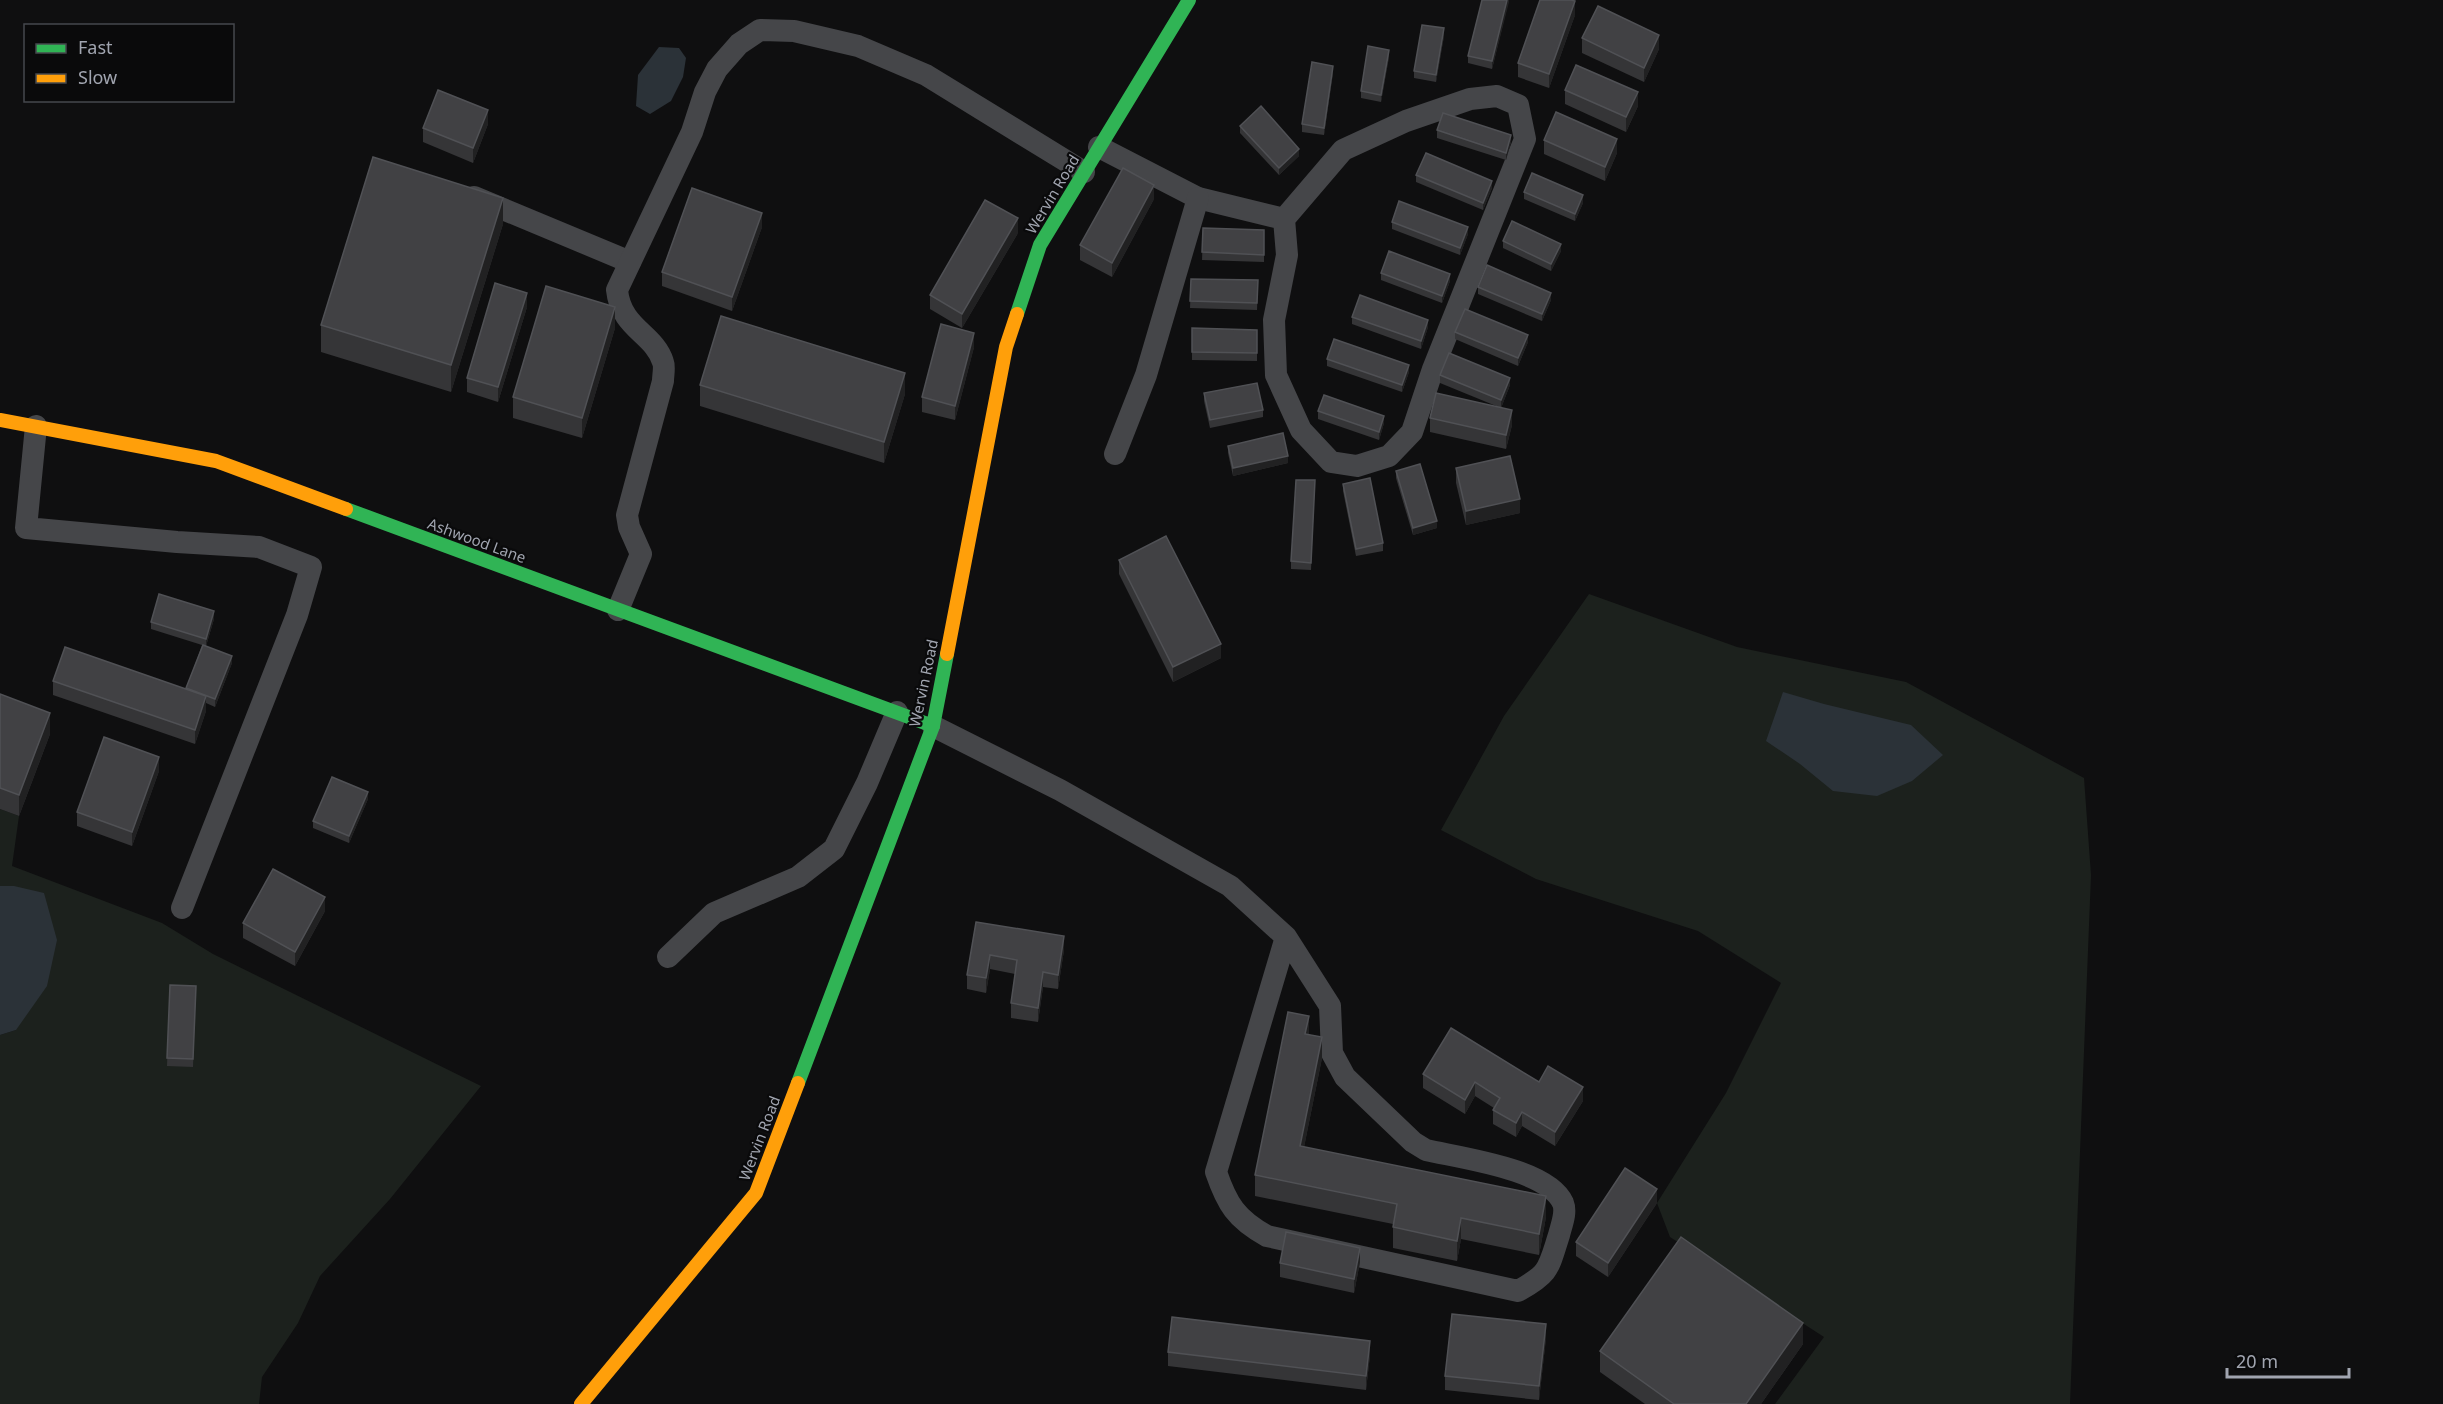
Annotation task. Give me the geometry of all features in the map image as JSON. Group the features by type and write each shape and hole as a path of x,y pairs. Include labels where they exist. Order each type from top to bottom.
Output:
{"street":[{"name":"Wervin Road","path":"581,1404 756,1192 933,726 1006,347 1040,245 1189,0"},
{"name":"Ashwood Lane","path":"0,420 216,461 933,726"}],"lane":[{"path":"618,610 640,554 629,527 627,514 663,381 664,363 658,352 625,317 618,302 617,290 692,132 705,92 717,69 739,44 760,30 794,31 858,46 926,75 1084,172"},
{"path":"1497,96 1518,105 1525,139 1433,369 1412,432 1389,456 1357,466 1331,462 1301,430 1276,375 1274,320 1287,255 1284,219 1343,150 1406,121 1470,99 1497,96"},
{"path":"1099,147 1198,198 1284,219"},
{"path":"468,194 630,262"},
{"path":"1115,454 1146,375 1198,198"},
{"path":"36,426 26,528 259,547 310,567 297,615 182,908"},
{"path":"668,957 714,914 798,877 834,849 867,783 897,712"},
{"path":"933,726 1060,790 1230,886 1286,937 1330,1006 1332,1053 1345,1077 1388,1119 1413,1142 1426,1150 1526,1173 1553,1190 1564,1205 1563,1218 1551,1261 1538,1280 1518,1291 1267,1236 1247,1225 1231,1208 1216,1172 1286,937"}],"shaded area":[{"path":"659,47 679,48 686,58 683,77 671,101 650,114 636,106 638,75"},
{"path":"1589,594 1737,647 1906,682 2084,778 2091,875 2070,1404 1775,1404 1824,1337 1670,1237 1657,1203 1726,1093 1781,983 1698,931 1536,879 1441,830 1504,716"},
{"path":"1783,692 1911,725 1943,755 1912,781 1877,796 1833,791 1800,764 1766,741"},
{"path":"0,809 19,816 12,866 162,923 213,954 481,1086 390,1199 320,1276 298,1323 262,1377 259,1404 0,1404 0,1035 16,1030 14,886 0,886"},
{"path":"0,886 14,886 44,893 57,940 47,986 16,1030 0,1035"}],"building":[{"path":"1482,0 1507,0 1492,61 1468,56"},
{"path":"1540,0 1575,1 1549,74 1518,63"},
{"path":"1598,6 1659,35 1644,68 1582,38"},
{"path":"1422,25 1444,28 1436,75 1414,71"},
{"path":"1368,46 1389,50 1381,95 1361,91"},
{"path":"1312,62 1333,66 1324,128 1302,124"},
{"path":"1576,65 1638,92 1626,117 1565,90"},
{"path":"438,90 488,110 473,148 423,128"},
{"path":"1261,106 1299,149 1279,168 1240,126"},
{"path":"1556,112 1617,139 1605,167 1544,140"},
{"path":"1443,113 1511,135 1506,153 1437,130"},
{"path":"1426,153 1492,181 1483,203 1416,175"},
{"path":"373,157 503,198 451,365 321,325"},
{"path":"1123,168 1154,185 1112,263 1080,245"},
{"path":"1532,173 1583,195 1575,214 1524,192"},
{"path":"692,188 762,213 732,297 662,272"},
{"path":"985,200 1018,218 962,314 930,295"},
{"path":"1399,201 1468,227 1460,248 1392,222"},
{"path":"1512,221 1561,244 1551,264 1503,241"},
{"path":"1203,228 1264,230 1264,255 1202,252"},
{"path":"1389,251 1450,274 1442,296 1381,273"},
{"path":"1487,265 1551,293 1542,314 1478,287"},
{"path":"1191,279 1258,280 1257,303 1190,301"},
{"path":"495,283 527,293 498,387 467,378"},
{"path":"546,286 615,307 582,418 513,397"},
{"path":"1360,295 1428,320 1421,341 1352,317"},
{"path":"1465,309 1528,335 1518,358 1455,332"},
{"path":"721,316 905,373 884,442 700,385"},
{"path":"941,324 974,333 955,406 922,397"},
{"path":"1192,328 1257,330 1257,353 1192,352"},
{"path":"1334,339 1409,365 1402,385 1327,359"},
{"path":"1449,353 1510,378 1501,400 1440,375"},
{"path":"1257,383 1263,410 1210,420 1204,393"},
{"path":"1436,393 1512,410 1506,435 1430,418"},
{"path":"1324,395 1384,416 1379,432 1318,411"},
{"path":"1283,433 1288,456 1233,468 1228,446"},
{"path":"1510,456 1520,499 1466,511 1456,468"},
{"path":"1420,464 1437,521 1413,528 1396,471"},
{"path":"1370,478 1383,543 1356,549 1343,484"},
{"path":"1296,480 1315,480 1311,563 1291,561"},
{"path":"1166,536 1221,644 1173,667 1119,560"},
{"path":"159,594 214,611 206,639 151,622"},
{"path":"203,645 232,656 215,699 186,688"},
{"path":"65,647 206,696 195,730 53,681"},
{"path":"0,694 50,713 19,795 0,788"},
{"path":"104,737 159,757 132,832 77,812"},
{"path":"332,777 368,792 349,836 313,821"},
{"path":"273,869 325,897 295,952 243,923"},
{"path":"976,922 1064,936 1058,975 1043,972 1038,1008 1011,1003 1017,960 990,955 986,978 967,975"},
{"path":"170,985 196,986 193,1059 167,1058"},
{"path":"1288,1012 1309,1016 1305,1034 1322,1037 1300,1146 1546,1196 1539,1234 1461,1218 1457,1241 1393,1227 1397,1204 1255,1175"},
{"path":"1451,1028 1539,1082 1548,1066 1583,1087 1555,1132 1522,1112 1516,1123 1493,1110 1500,1098 1475,1082 1465,1100 1423,1074"},
{"path":"1625,1168 1657,1189 1608,1263 1576,1242"},
{"path":"1286,1232 1360,1248 1354,1279 1280,1263"},
{"path":"1681,1237 1803,1323 1746,1404 1674,1404 1600,1351"},
{"path":"1452,1314 1546,1324 1539,1386 1445,1376"},
{"path":"1172,1317 1370,1341 1366,1376 1168,1352"}],"traffic: fast":[{"path":"1017,314 1040,245 1189,0"},
{"path":"346,509 933,726"},
{"path":"798,1083 933,726 947,654"}],"traffic: slow":[{"path":"947,654 1006,347 1017,314"},
{"path":"0,420 216,461 346,509"},
{"path":"581,1404 756,1193 798,1083"}]}
